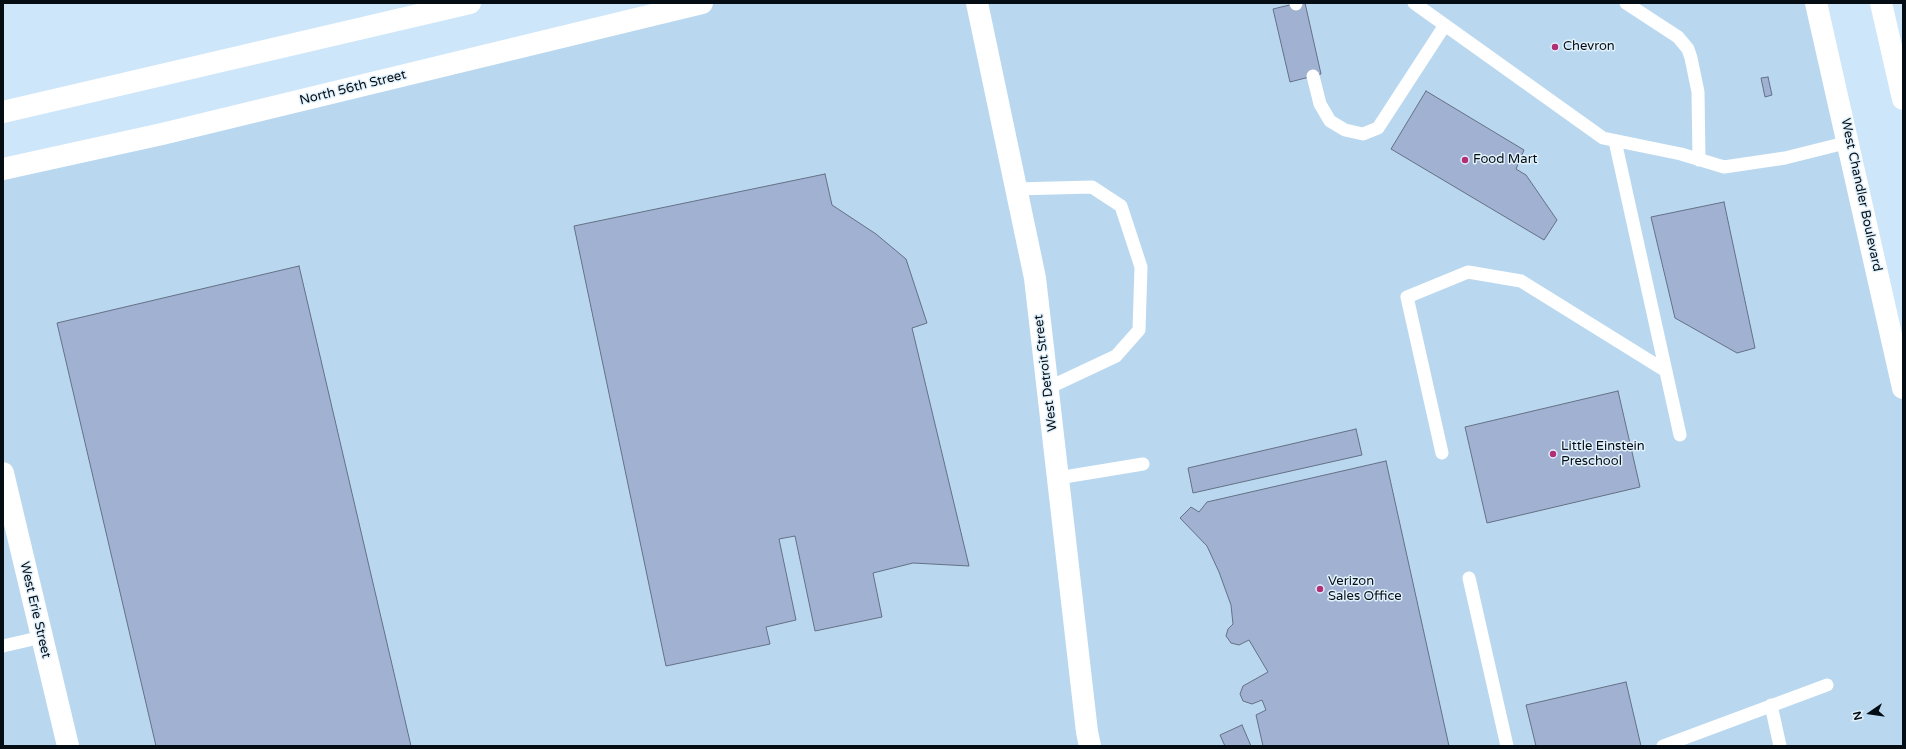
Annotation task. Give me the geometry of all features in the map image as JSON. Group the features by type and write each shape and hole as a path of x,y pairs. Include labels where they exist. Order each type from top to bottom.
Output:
{"main road":[{"path":"3,112 470,3"},
{"name":"North 56th Street","path":"3,169 170,132 702,3"},
{"name":"West Detroit Street","path":"977,3 1035,278 1087,732 1090,746"},
{"name":"West Chandler Boulevard","path":"1816,3 1849,142 1903,388"},
{"path":"1881,3 1903,99"},
{"name":"West Erie Street","path":"3,474 68,746"}],"lane":[{"path":"1414,3 1603,138 1724,167 1785,158 1849,142"},
{"path":"1626,3 1678,37 1688,48 1692,58 1698,92 1699,160"},
{"path":"1313,76 1320,104 1330,121 1345,130 1362,134 1378,128 1445,25"},
{"path":"1615,141 1680,435"},
{"path":"1016,189 1092,187 1121,206 1141,267 1139,330 1116,356 1048,388"},
{"path":"1442,453 1407,296 1468,272 1521,281 1666,371"},
{"path":"1058,478 1143,464"},
{"path":"1469,578 1507,746"},
{"path":"3,646 42,638"},
{"path":"1662,746 1827,685"},
{"path":"1771,705 1780,746"}],"shaded area":[{"path":"698,3 1816,3 1903,388 1903,746 3,746 3,168"}],"building":[{"path":"1298,3 1305,3 1321,74 1290,82 1273,9"},
{"path":"1768,77 1772,95 1765,97 1761,78"},
{"name":"Food Mart","path":"1426,91 1524,150 1516,169 1526,175 1557,220 1544,240 1391,149"},
{"path":"825,174 832,205 876,234 906,259 927,323 912,328 969,566 913,563 873,573 882,617 815,631 795,536 779,539 796,620 766,627 770,644 666,666 574,226"},
{"path":"1724,202 1755,348 1737,353 1675,318 1651,217"},
{"path":"299,266 411,746 156,746 57,323"},
{"path":"1618,391 1640,487 1487,523 1465,427"},
{"path":"1356,429 1362,455 1193,493 1188,468"},
{"name":"Verizon Sales Office","path":"1386,461 1449,746 1263,746 1256,715 1266,710 1262,700 1252,704 1243,701 1240,694 1243,686 1268,672 1249,640 1239,645 1231,643 1226,636 1228,629 1233,624 1231,605 1219,572 1207,546 1180,518 1191,507 1199,512 1207,502"},
{"path":"1626,682 1641,746 1536,746 1526,705"},
{"path":"1242,725 1251,746 1225,746 1220,735"}],"place":[{"name":"Chevron","path":"1555,47"},
{"name":"Food Mart","path":"1465,160"},
{"name":"Little Einstein Preschool","path":"1553,454"},
{"name":"Verizon Sales Office","path":"1320,589"}]}
